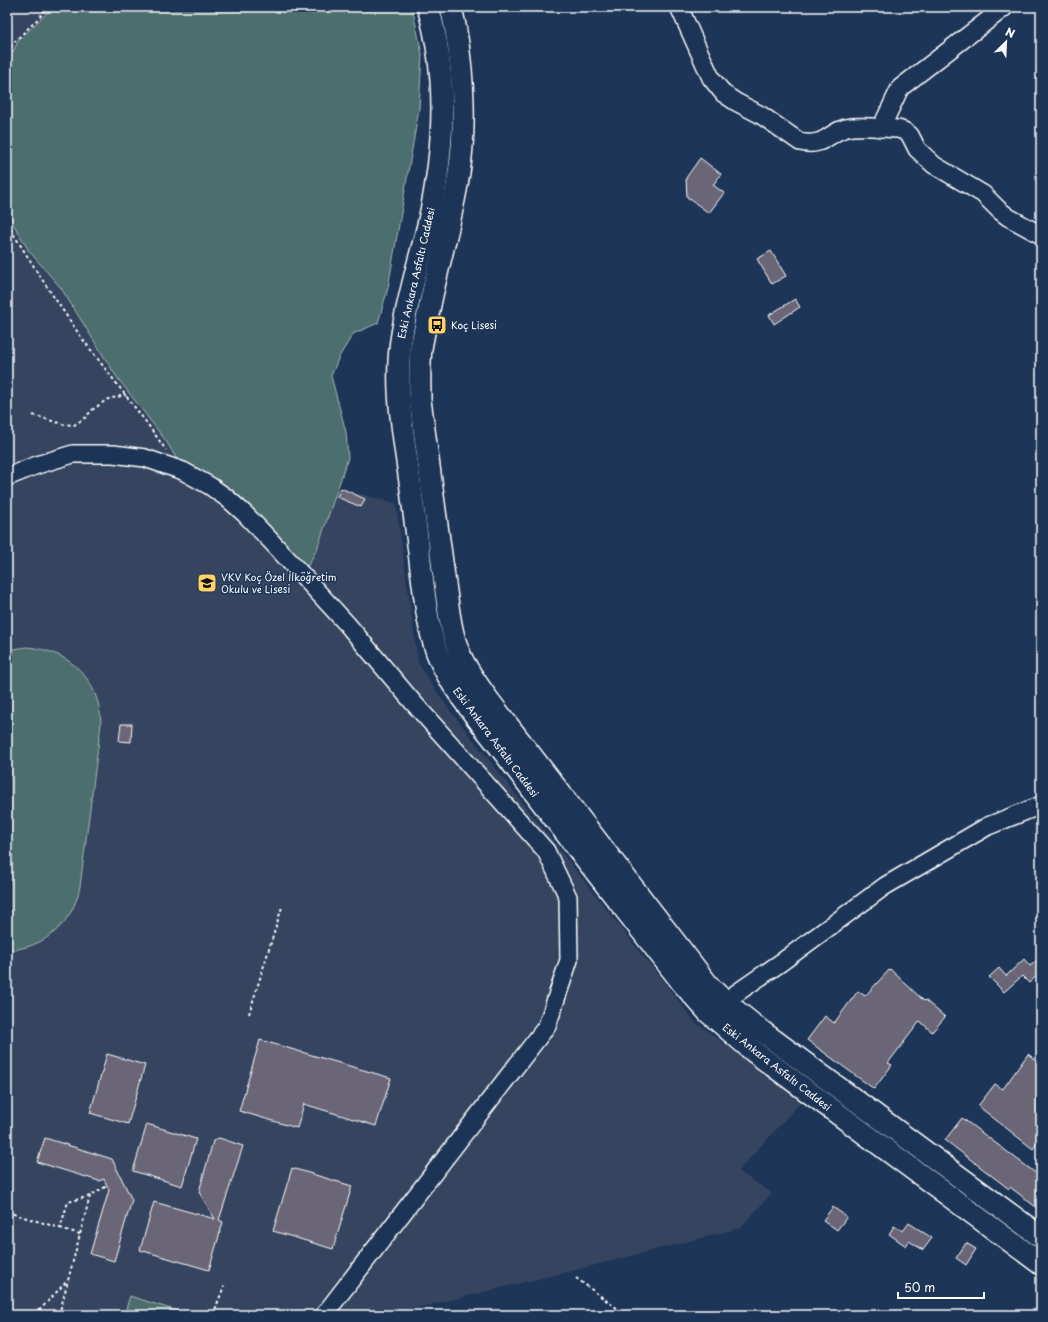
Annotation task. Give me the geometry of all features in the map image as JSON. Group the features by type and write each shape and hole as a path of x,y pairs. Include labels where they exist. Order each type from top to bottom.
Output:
{"main road":[{"name":"Eski Ankara Asfaltı Caddesi","path":"428,7 435,36 439,70 442,122 440,157 428,224 402,334 398,380 425,605 432,639 442,664 456,688 547,809 683,984 716,1007 760,1030 1041,1237"},
{"name":"Eski Ankara Asfaltı Caddesi","path":"451,7 455,25 462,82 462,138 459,172 423,336 420,373 420,400 452,634 466,668 490,702 709,986 716,1007 731,1034 1041,1264"}],"street":[{"path":"679,7 711,78 724,94 736,102 761,115 800,142 815,143 822,141 838,130 852,127 898,129 904,131 910,135 917,149 934,165 983,194 1008,217 1041,235"},
{"path":"881,128 900,88 1005,7"},
{"path":"7,477 36,465 73,454 112,454 145,458 170,466 197,478 227,498 245,514 347,624 411,700 546,851 568,897 569,960 547,1026 324,1315"},
{"path":"7,488 38,474 72,464 109,463 136,466 171,476 213,499 241,522 306,592 310,594 317,592"},
{"path":"716,1007 783,961 886,886 988,826 1041,805"}],"path":[{"path":"7,52 16,40 40,18 47,7"},
{"path":"7,224 81,337 164,447 170,466"},
{"path":"33,415 62,424 74,425 108,399 126,396"},
{"path":"249,1014 282,907"},
{"path":"60,1228 68,1202 90,1196 107,1186"},
{"path":"59,1315 90,1196"},
{"path":"7,1212 80,1234"},
{"path":"576,1278 626,1315"},
{"path":"35,1315 68,1280"},
{"path":"213,1315 224,1286"}],"shaded area":[{"name":"VKV Koç Özel İlköğretim Okulu ve Lisesi","path":"7,7 322,7 319,378 335,488 396,503 418,662 449,709 695,1022 802,1101 738,1171 772,1193 740,1228 584,1268 388,1315 7,1315"}],"green space":[{"path":"53,7 412,7 422,54 419,109 388,288 378,323 353,334 339,357 331,376 346,432 348,458 317,549 305,571 178,461 166,441 116,376 61,288 29,251 7,213 7,62 19,40"},
{"path":"27,647 43,650 57,655 80,670 89,681 95,694 101,724 80,886 77,899 64,922 56,931 34,945 7,950 7,650"},
{"path":"130,1296 190,1315 124,1315"}],"building":[{"path":"700,158 721,174 713,185 724,193 709,213 687,197 686,178"},
{"path":"771,251 786,276 772,284 757,259"},
{"path":"795,299 800,307 774,324 769,315"},
{"path":"341,488 365,499 361,507 337,497"},
{"path":"121,724 132,724 131,742 119,741"},
{"path":"1041,957 1041,972 1029,983 1022,976 1004,992 989,977 999,968 1006,976 1024,959 1030,966"},
{"path":"890,969 924,1001 925,1000 945,1017 932,1032 920,1021 888,1063 892,1065 874,1089 807,1040 825,1016 834,1023 858,991 865,996"},
{"path":"260,1040 391,1078 376,1126 304,1104 297,1128 239,1111"},
{"path":"107,1054 145,1065 128,1124 90,1113"},
{"path":"1028,1054 1041,1064 1041,1138 1033,1149 978,1106 995,1084 1003,1089"},
{"path":"962,1118 1041,1177 1041,1211 1010,1187 1009,1189 945,1140"},
{"path":"147,1124 196,1139 182,1186 133,1171"},
{"path":"45,1138 112,1159 132,1200 114,1261 90,1254 109,1190 104,1179 99,1181 37,1162"},
{"path":"219,1138 243,1146 219,1220 223,1222 209,1270 140,1250 154,1202 215,1219 199,1192 213,1141"},
{"path":"292,1168 352,1186 333,1249 273,1231"},
{"path":"833,1207 847,1217 837,1230 823,1220"},
{"path":"909,1223 932,1238 923,1250 909,1241 906,1246 889,1234 894,1226 903,1231"},
{"path":"966,1243 976,1249 966,1265 956,1258"}],"place":[{"name":"Koç Lisesi","path":"437,325"},
{"name":"VKV Koç Özel İlköğretim Okulu ve Lisesi","path":"207,583"}]}
